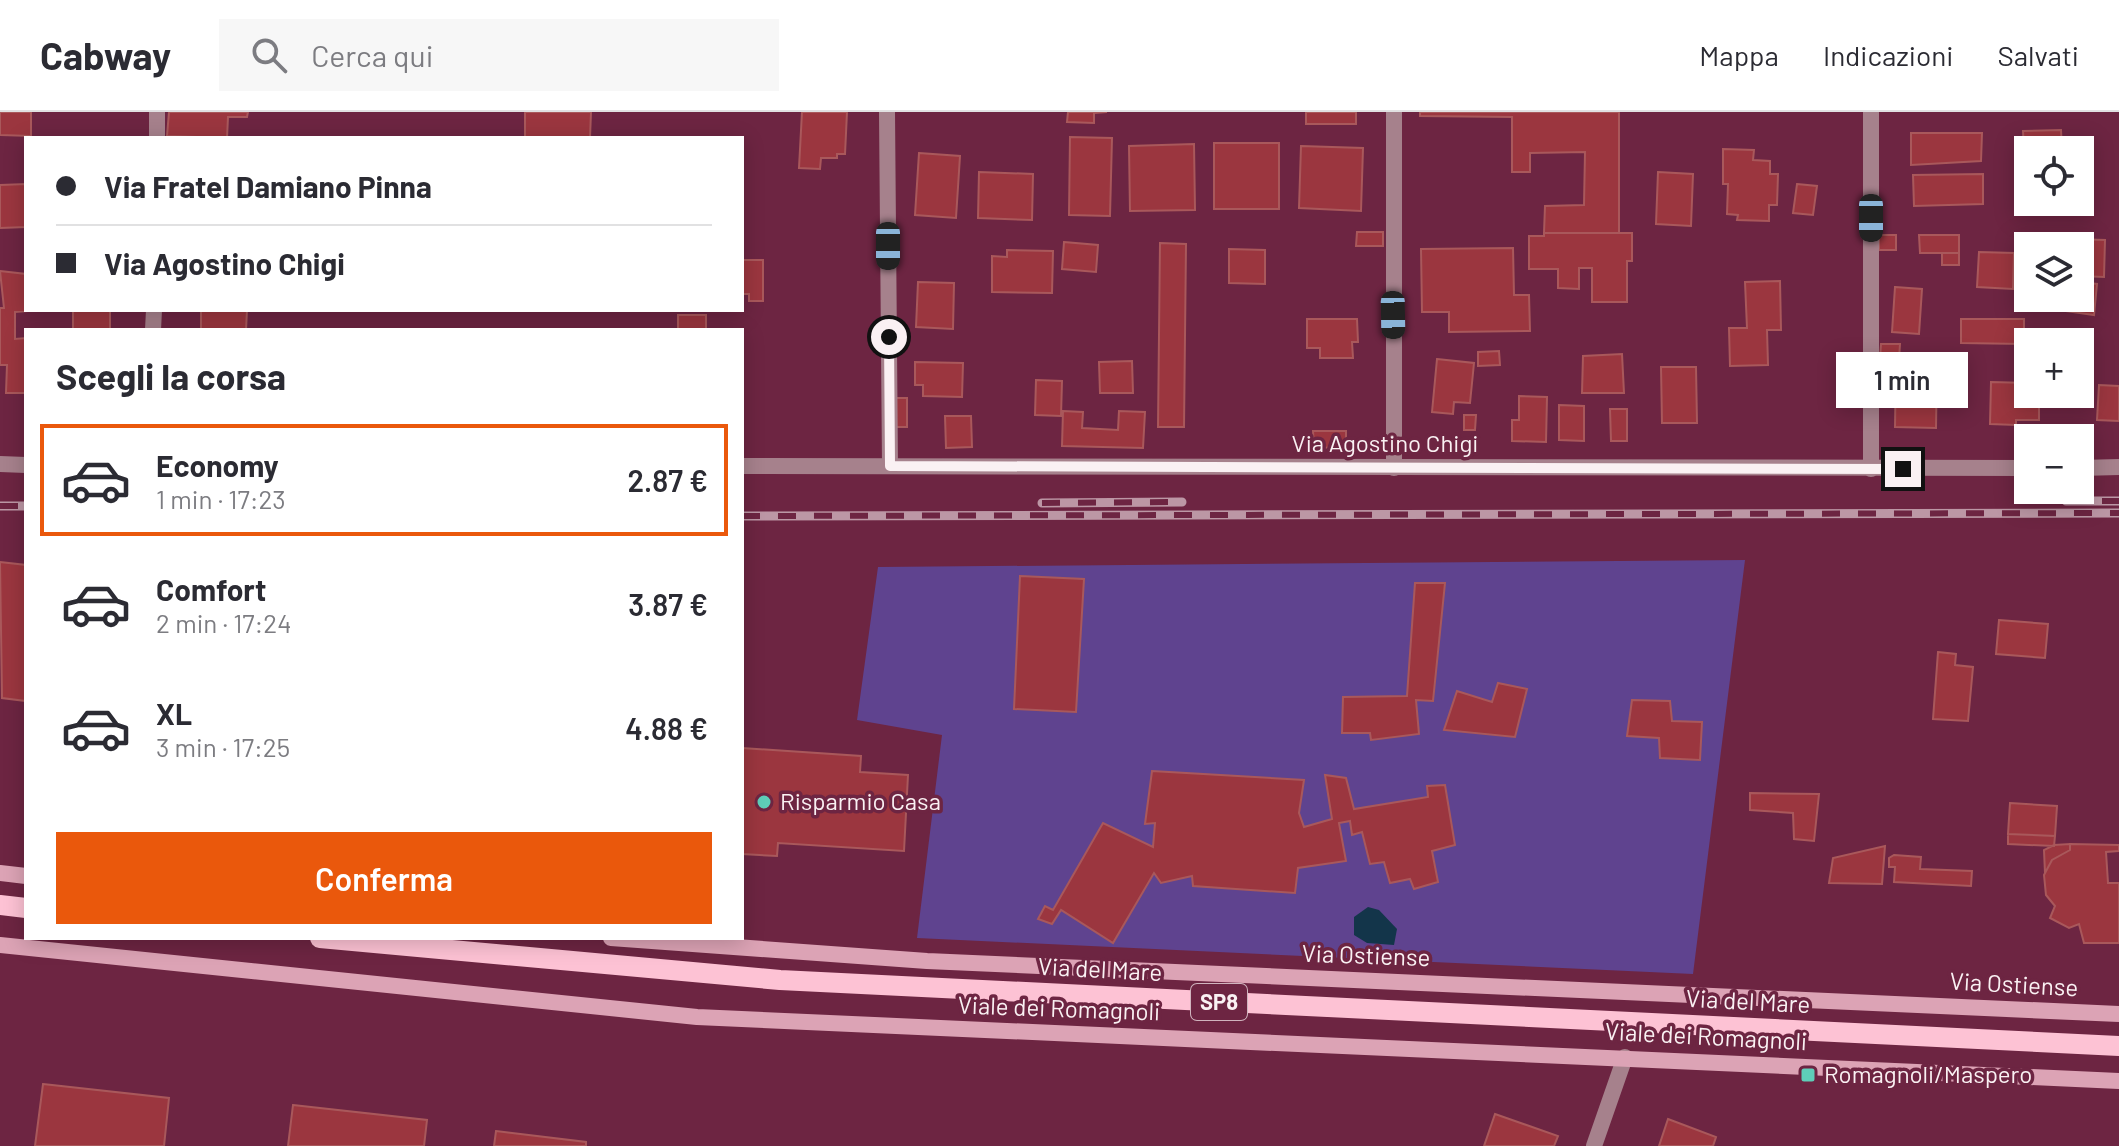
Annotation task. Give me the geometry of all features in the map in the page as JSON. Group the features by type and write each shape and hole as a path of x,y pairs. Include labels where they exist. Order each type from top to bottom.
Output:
{"main road":[{"path":"0,873 24,876"},
{"path":"0,905 24,908"},
{"name":"Via del Mare","path":"342,940 780,980 2119,1046"},
{"name":"Via Ostiense","path":"638,940 927,961 2119,1014"},
{"name":"Viale dei Romagnoli","path":"0,945 697,1017 2119,1081"}],"street":[{"path":"157,112 157,136"},
{"path":"887,112 890,466"},
{"path":"1394,112 1394,468"},
{"path":"1871,112 1871,469"},
{"path":"0,464 24,465"},
{"name":"Via Agostino Chigi","path":"744,466 2014,468"},
{"path":"2094,468 2119,467"},
{"path":"1594,1146 1625,1057"}],"shaded area":[{"path":"1745,560 1693,974 917,938 942,735 857,720 878,567"}],"water":[{"path":"1368,907 1379,910 1397,929 1394,945 1367,943 1354,935 1354,917"}],"building":[{"path":"0,112 31,112 31,136 0,135"},
{"path":"169,112 248,112 247,117 228,117 227,136 167,136"},
{"path":"525,112 591,112 590,136 525,136"},
{"path":"802,112 847,112 845,154 837,154 837,158 821,158 820,169 799,168"},
{"path":"1068,112 1107,112 1094,113 1094,123 1067,122"},
{"path":"1306,112 1356,112 1356,124 1306,124"},
{"path":"1420,112 1619,112 1619,233 1544,233 1545,206 1584,205 1585,152 1530,153 1530,172 1512,172 1512,117 1420,116"},
{"path":"2061,130 2061,136 2023,136 2023,131"},
{"path":"1911,133 1982,133 1981,161 1911,165"},
{"path":"1070,137 1112,138 1110,216 1069,215"},
{"path":"1214,143 1279,143 1279,209 1214,209"},
{"path":"1194,144 1195,210 1130,211 1129,146"},
{"path":"1301,146 1363,148 1361,211 1299,208"},
{"path":"1723,149 1754,150 1753,160 1770,161 1770,174 1778,174 1777,205 1769,205 1769,221 1737,220 1738,215 1727,214 1728,184 1723,184"},
{"path":"919,153 960,156 956,218 915,215"},
{"path":"979,172 1033,174 1032,220 978,218"},
{"path":"1658,172 1693,174 1691,226 1656,224"},
{"path":"1983,174 1983,204 1914,206 1913,175"},
{"path":"24,184 24,227 0,228 0,185"},
{"path":"1797,184 1817,186 1813,215 1793,213"},
{"path":"1357,232 1383,232 1383,246 1356,246"},
{"path":"1544,233 1632,233 1632,261 1627,261 1627,302 1592,302 1592,268 1579,268 1579,289 1558,288 1558,269 1529,269 1529,236 1544,236"},
{"path":"1879,235 1896,235 1896,250 1879,250"},
{"path":"1919,235 1959,235 1959,253 1920,253"},
{"path":"2094,240 2105,240 2104,277 2094,277"},
{"path":"1064,242 1098,245 1096,272 1062,269"},
{"path":"1160,243 1186,244 1184,427 1158,427"},
{"path":"1513,248 1514,295 1529,295 1530,331 1449,332 1449,312 1422,312 1421,249"},
{"path":"1229,249 1265,250 1265,284 1229,283"},
{"path":"1007,250 1053,251 1052,293 992,292 992,256 1007,257"},
{"path":"1979,252 2014,253 2013,289 1977,287"},
{"path":"1942,253 1959,253 1959,265 1942,265"},
{"path":"744,260 763,260 763,301 749,301 749,294 744,294"},
{"path":"0,271 24,274 24,311 15,312 15,339 24,338 24,393 6,393 7,365 0,365 0,308 4,308"},
{"path":"1780,281 1781,330 1767,330 1768,365 1730,366 1729,328 1747,328 1745,282"},
{"path":"918,282 954,283 953,329 916,327"},
{"path":"2094,284 2097,284 2094,315 2072,312 2094,312"},
{"path":"1895,287 1922,289 1919,334 1892,332"},
{"path":"73,312 110,312 110,328 73,328"},
{"path":"201,312 247,312 246,328 201,328"},
{"path":"678,315 706,315 706,328 678,328"},
{"path":"1307,319 1357,319 1358,342 1352,342 1353,358 1320,358 1320,348 1307,348"},
{"path":"1961,319 2024,319 2024,328 2014,328 2014,344 1961,343"},
{"path":"1881,344 1900,344 1899,359 1880,359"},
{"path":"1499,351 1500,365 1478,366 1478,352"},
{"path":"1622,354 1624,393 1582,393 1583,356"},
{"path":"1437,359 1474,363 1470,403 1454,402 1453,414 1432,412"},
{"path":"1132,361 1133,393 1100,393 1099,362"},
{"path":"1896,361 1937,362 1936,428 1895,427"},
{"path":"915,362 963,363 962,397 923,396 923,385 915,385"},
{"path":"1661,367 1696,367 1697,423 1662,423"},
{"path":"1036,380 1062,381 1061,416 1035,415"},
{"path":"1991,382 2014,383 2014,408 2039,408 2039,420 2016,420 2014,425 1990,424"},
{"path":"2099,385 2119,386 2119,421 2097,420"},
{"path":"1519,396 1547,397 1546,442 1512,441 1512,420 1519,420"},
{"path":"896,398 907,398 907,427 896,427"},
{"path":"1559,405 1584,406 1584,441 1559,440"},
{"path":"1610,409 1627,409 1627,441 1611,441"},
{"path":"1063,411 1083,412 1082,428 1118,430 1119,411 1145,412 1143,448 1062,446"},
{"path":"1464,415 1476,415 1475,430 1464,430"},
{"path":"945,416 971,416 972,447 946,448"},
{"path":"1313,431 1346,431 1346,447 1314,448"},
{"path":"0,562 24,565 24,701 2,698"},
{"path":"1020,576 1084,579 1076,712 1014,709"},
{"path":"1415,583 1445,583 1433,701 1416,700 1419,734 1371,740 1370,733 1342,733 1343,697 1407,696"},
{"path":"1999,620 2048,624 2045,658 1996,654"},
{"path":"1938,652 1956,654 1955,665 1973,667 1968,721 1933,719"},
{"path":"1498,683 1527,689 1515,737 1444,730 1457,691 1492,702"},
{"path":"1632,700 1670,701 1672,721 1702,722 1700,760 1660,758 1659,738 1627,736"},
{"path":"744,748 861,756 860,772 908,775 904,851 778,843 777,856 744,854"},
{"path":"1152,771 1304,780 1299,813 1304,827 1332,819 1325,775 1346,778 1354,809 1428,797 1427,786 1445,785 1455,845 1432,851 1438,882 1414,889 1410,879 1390,883 1384,862 1370,864 1362,832 1352,835 1350,821 1339,823 1346,861 1298,868 1295,893 1193,886 1192,876 1161,883 1154,873 1113,943 1061,910 1052,924 1038,919 1045,906 1053,910 1103,823 1153,847 1155,823 1145,824"},
{"path":"1750,793 1819,794 1814,841 1794,839 1793,813 1750,810"},
{"path":"2010,803 2057,806 2055,836 2008,834"},
{"path":"2008,834 2055,836 2054,846 2008,844"},
{"path":"2070,844 2119,845 2119,851 2106,852 2108,883 2119,883 2119,943 2084,943 2079,924 2069,928 2050,918 2055,906 2046,895 2044,875 2052,860 2070,850"},
{"path":"2070,844 2070,850 2052,860 2045,873 2044,850 2054,845"},
{"path":"1885,846 1882,884 1829,883 1833,858"},
{"path":"1894,855 1921,857 1920,869 1972,871 1971,886 1894,882 1895,867 1889,867 1889,858"},
{"path":"43,1084 169,1098 164,1146 35,1146"},
{"path":"293,1105 427,1120 424,1146 288,1146"},
{"path":"1495,1114 1558,1136 1554,1146 1484,1146"},
{"path":"1668,1119 1716,1137 1713,1146 1659,1146"},
{"path":"496,1131 586,1142 586,1146 494,1146"}],"railway":[{"path":"2094,501 2119,501"},
{"path":"1042,503 1182,502"},
{"path":"0,506 24,506"},
{"path":"744,516 2119,513"}],"place":[{"name":"Risparmio Casa","path":"764,802"},
{"name":"Romagnoli/Maspero","path":"1808,1075"}],"route":[{"path":"889,337 890,466 1903,469"}]}
